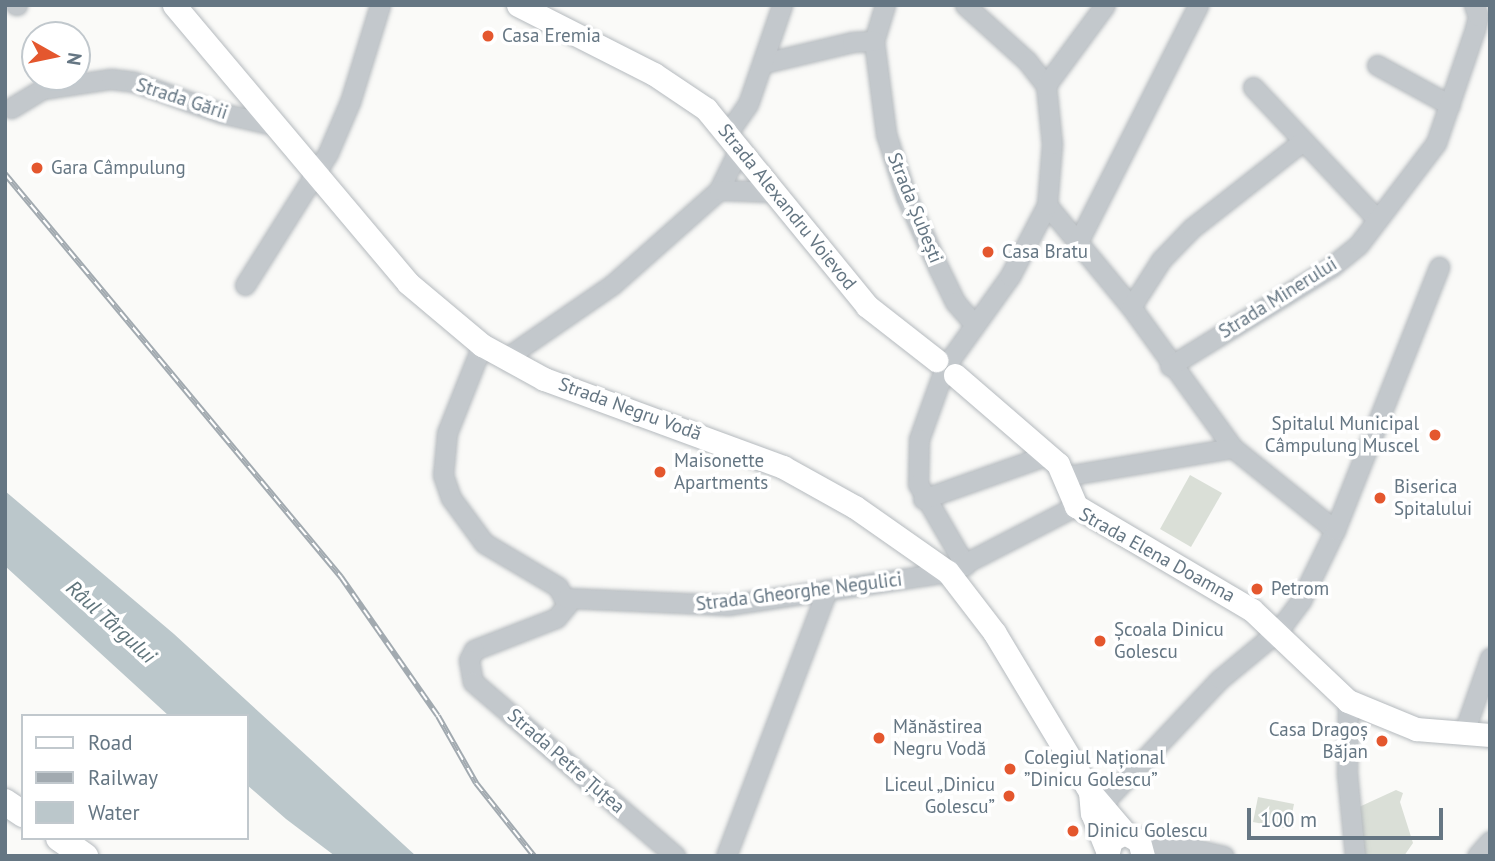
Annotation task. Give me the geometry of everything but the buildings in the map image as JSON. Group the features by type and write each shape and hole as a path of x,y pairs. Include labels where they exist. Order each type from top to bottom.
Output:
{"highway":[{"path":"5,802 21,813"},
{"path":"62,840 85,856"}],"main road":[{"name":"Strada Negru Vodă","path":"174,5 408,282 482,345 508,362 783,467 855,507 956,569 1096,797 1137,845"},
{"name":"Strada Alexandru Voievod","path":"518,5 654,74 706,109 734,139 867,306 946,368 1047,455 1065,476 1076,506"},
{"name":"Strada Elena Doamna","path":"1076,506 1230,595 1278,631 1313,669 1348,701 1404,726 1463,735 1490,735"},
{"name":"Strada Negru Vodă","path":"1096,797 1092,813 1107,853"},
{"path":"1107,853 1111,840 1137,845"}],"street":[{"path":"245,285 316,176 350,102 380,5"},
{"path":"508,362 513,353 612,285 719,190 734,139 764,63 782,5"},
{"name":"Strada Șubești","path":"885,5 874,41 886,134 906,197 955,302 975,325"},
{"path":"956,569 923,499 916,464 919,439 946,368 1010,276 1047,205 1052,155 1045,85 1027,61 965,5"},
{"path":"1045,85 1105,5"},
{"path":"1079,242 1198,5"},
{"name":"Strada Minerului","path":"1170,366 1331,267 1359,244 1436,143 1475,29 1478,16 1474,5"},
{"path":"764,63 874,41"},
{"path":"1377,65 1450,105"},
{"name":"Strada Gării","path":"12,107 43,89 111,79 134,82 221,113 274,125"},
{"path":"1254,87 1377,219"},
{"path":"1131,307 1161,260 1192,228 1303,141"},
{"path":"719,190 774,192"},
{"path":"1047,205 1131,307 1170,366 1233,448 1335,530"},
{"path":"1096,797 1220,679 1278,631 1301,600 1335,530 1439,268"},
{"path":"482,345 447,433 443,475 452,498 484,543 547,580 567,602"},
{"path":"1065,476 1233,448"},
{"path":"923,499 1047,455"},
{"name":"Strada Elena Doamna","path":"956,569 1076,506"},
{"name":"Strada Gheorghe Negulici","path":"567,602 727,605 956,569"},
{"path":"726,856 827,590"},
{"name":"Strada Petre Țuțea","path":"567,602 556,618 483,643 469,660 473,682 675,856"},
{"path":"1463,735 1490,658"},
{"path":"1348,701 1347,773 1355,856"},
{"path":"1477,856 1490,841"},
{"path":"1137,845 1175,845 1224,856"}],"shaded area":[{"path":"1190,475 1222,493 1191,547 1160,529"},
{"path":"1396,790 1403,793 1400,802 1413,843 1404,856 1365,856 1359,807"},
{"path":"1258,797 1294,804 1289,829 1253,822"}],"water":[{"name":"Râul Târgului","path":"5,491 174,634 416,856 335,856 248,786 248,714 167,714 5,566"}],"railway":[{"path":"5,174 341,577 438,716 476,783 534,856"}],"place":[{"name":"Casa Eremia","path":"488,36"},
{"name":"Gara Câmpulung","path":"37,168"},
{"name":"Casa Bratu","path":"988,252"},
{"name":"Spitalul Municipal Câmpulung Muscel","path":"1435,435"},
{"name":"Maisonette Apartments","path":"660,472"},
{"name":"Biserica Spitalului","path":"1380,498"},
{"name":"Petrom","path":"1257,589"},
{"name":"Școala Dinicu Golescu","path":"1100,641"},
{"name":"Mănăstirea Negru Vodă","path":"879,738"},
{"name":"Casa Dragoș Băjan","path":"1382,741"},
{"name":"Colegiul Național ”Dinicu Golescu”","path":"1010,769"},
{"name":"Liceul „Dinicu Golescu”","path":"1009,796"},
{"name":"Dinicu Golescu","path":"1073,831"}]}
